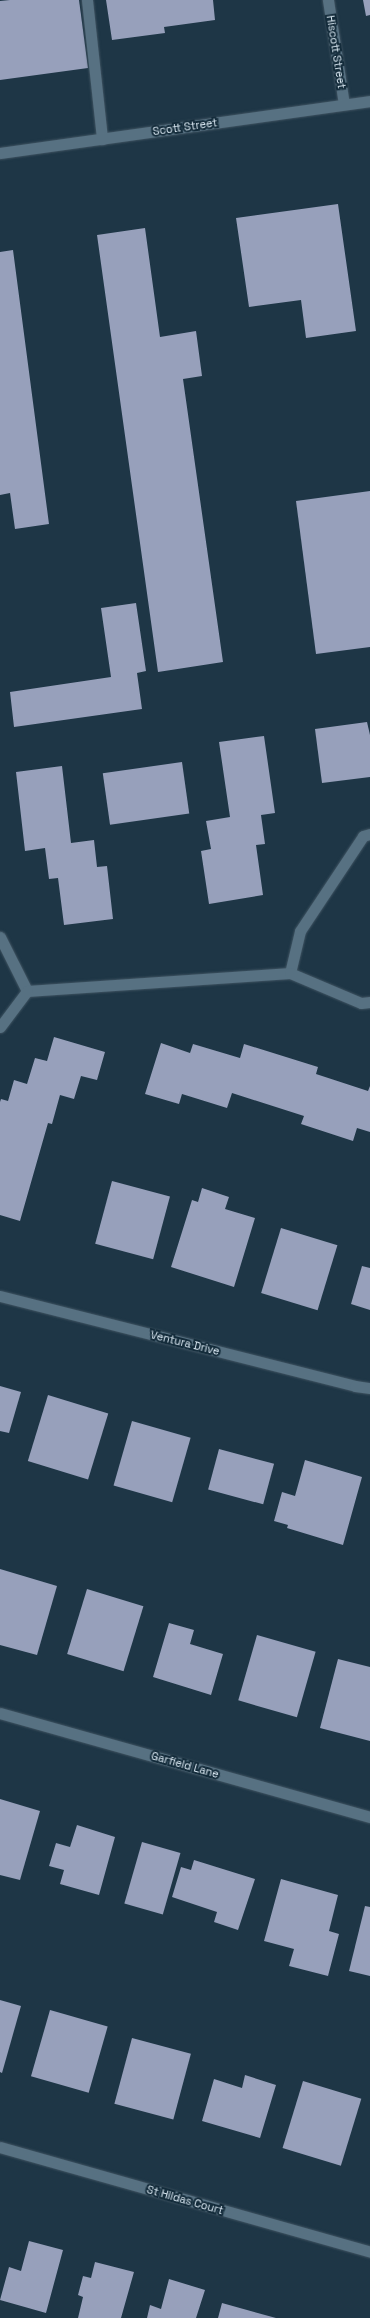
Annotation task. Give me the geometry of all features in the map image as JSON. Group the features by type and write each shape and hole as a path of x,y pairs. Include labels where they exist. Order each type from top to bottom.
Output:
{"street":[{"path":"87,0 102,139"},
{"name":"Hiscott Street","path":"328,0 344,104"},
{"name":"Scott Street","path":"0,153 370,101"},
{"path":"290,973 300,931 364,836 370,834"},
{"path":"0,937 27,990"},
{"path":"27,990 290,973 361,1003 370,1002"},
{"path":"0,1027 27,990"},
{"name":"Ventura Drive","path":"0,1296 355,1386 370,1388"},
{"name":"Garfield Lane","path":"0,1713 370,1817"},
{"name":"St Hildas Court","path":"0,2147 370,2252"}],"building":[{"path":"79,0 88,68 0,80 0,1"},
{"path":"106,0 213,0 215,20 164,27 165,33 112,40"},
{"path":"363,0 370,0 370,15 366,16"},
{"path":"338,204 356,331 306,338 301,300 249,307 236,218"},
{"path":"145,228 160,337 196,331 202,376 183,379 223,662 158,672 97,235"},
{"path":"13,250 49,524 15,529 10,493 0,495 0,252"},
{"path":"370,491 370,647 316,654 296,501"},
{"path":"136,603 146,671 137,673 142,709 14,727 10,692 111,677 101,608"},
{"path":"367,722 370,735 370,777 322,783 315,729"},
{"path":"264,736 275,813 261,815 265,844 256,845 263,895 209,904 201,851 211,849 206,821 230,817 219,742"},
{"path":"182,762 189,813 110,825 103,773"},
{"path":"62,766 71,843 94,840 97,867 107,866 113,919 64,925 58,878 49,879 45,848 25,851 16,772"},
{"path":"54,1037 105,1052 97,1080 81,1076 74,1099 60,1095 52,1124 48,1123 20,1221 0,1215 0,1102 1,1099 8,1101 14,1080 27,1084 35,1058 47,1061"},
{"path":"161,1043 190,1053 193,1044 240,1058 244,1044 318,1067 316,1074 368,1091 370,1086 370,1132 357,1128 353,1141 301,1124 304,1116 232,1093 227,1108 182,1094 179,1104 145,1094"},
{"path":"112,1181 170,1197 153,1259 95,1244"},
{"path":"202,1188 229,1197 225,1209 255,1218 234,1287 171,1267 192,1200 198,1202"},
{"path":"281,1228 337,1245 318,1310 261,1293"},
{"path":"362,1266 370,1268 370,1310 351,1304"},
{"path":"0,1386 21,1392 9,1433 0,1431"},
{"path":"48,1395 108,1413 88,1479 28,1461"},
{"path":"132,1421 191,1438 172,1502 114,1485"},
{"path":"219,1449 274,1464 263,1504 208,1490"},
{"path":"305,1460 362,1477 343,1545 287,1528 288,1525 274,1521 282,1492 295,1496"},
{"path":"0,1569 57,1586 37,1655 0,1645"},
{"path":"87,1589 143,1606 124,1671 67,1654"},
{"path":"169,1623 194,1630 190,1644 223,1654 211,1695 153,1677"},
{"path":"257,1635 316,1652 297,1717 238,1700"},
{"path":"338,1659 370,1667 370,1741 320,1728"},
{"path":"0,1799 40,1811 20,1880 0,1875"},
{"path":"77,1825 115,1837 99,1895 60,1884 64,1870 49,1866 56,1843 70,1847"},
{"path":"142,1842 180,1853 163,1915 124,1904"},
{"path":"194,1860 255,1879 238,1930 214,1922 217,1912 172,1897 181,1867 191,1870"},
{"path":"281,1879 338,1895 329,1931 339,1934 328,1976 289,1966 294,1949 264,1941"},
{"path":"365,1906 370,1907 370,1976 349,1971"},
{"path":"0,2000 21,2006 2,2073 0,2072"},
{"path":"50,2010 108,2027 89,2093 31,2076"},
{"path":"132,2038 191,2054 173,2119 114,2104"},
{"path":"245,2075 276,2085 260,2138 202,2121 214,2079 242,2088"},
{"path":"303,2081 361,2099 341,2166 283,2148"},
{"path":"29,2241 63,2250 46,2313 0,2300 9,2267 21,2271"},
{"path":"95,2262 134,2272 121,2318 78,2318 83,2297 78,2295 83,2276 91,2278"},
{"path":"169,2279 205,2290 196,2318 147,2318 150,2305 161,2309"},
{"path":"222,2303 276,2318 218,2318"}]}
